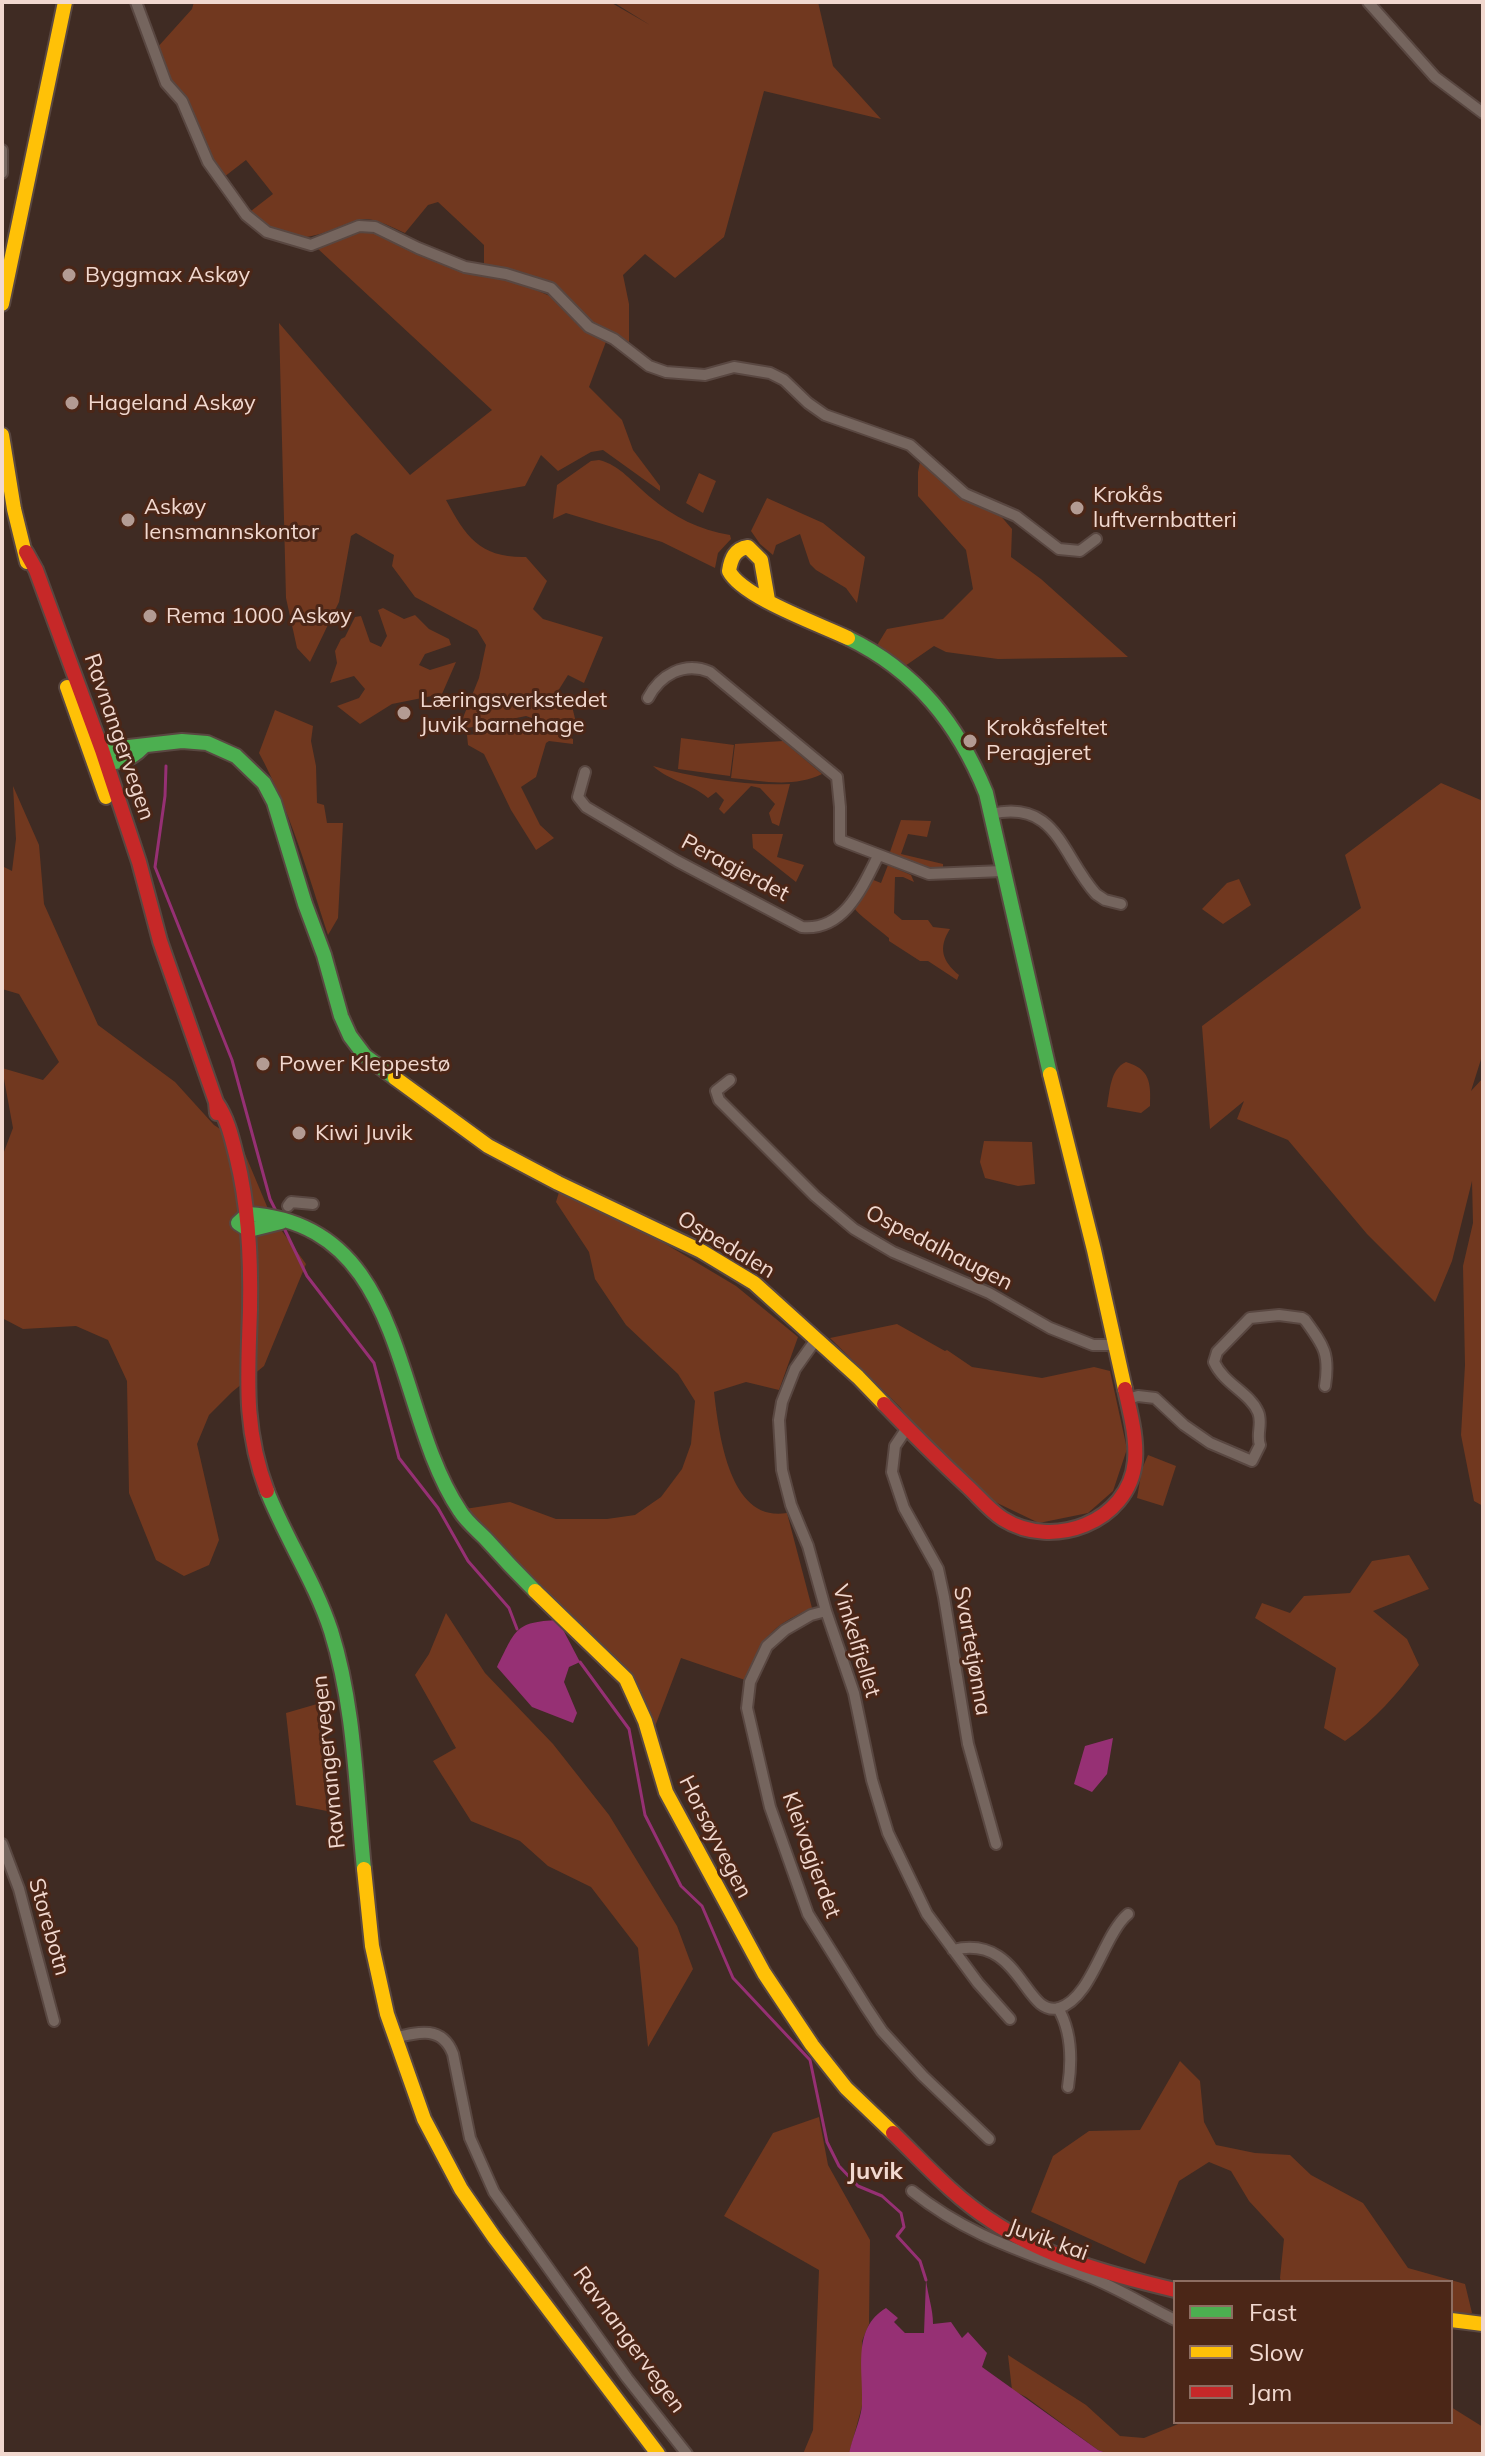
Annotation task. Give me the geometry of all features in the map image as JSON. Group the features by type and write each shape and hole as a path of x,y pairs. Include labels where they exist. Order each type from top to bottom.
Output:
{"main road":[{"path":"2,304 65,2"},
{"name":"Ravnangervegen","path":"2,435 14,509 36,596 101,759 151,922 216,1102 245,1222 247,1411 258,1468 276,1514 326,1617 339,1659 346,1691 368,1923 394,2038 424,2119 461,2189 519,2272 658,2454"},
{"name":"Ospedalen","path":"101,759 127,746 143,747 182,741 207,743 236,756 264,783 274,802 346,1028 365,1056 488,1146 701,1251 769,1295 886,1404 968,1489 1001,1518 1029,1530 1058,1532 1082,1527 1104,1517 1129,1485 1136,1444 1116,1345 1066,1145 991,814 976,767 963,741 911,679 870,650 768,600"},
{"name":"Horsøyvegen","path":"245,1222 281,1222 308,1229 355,1266 384,1312 432,1455 460,1512 529,1585 626,1679 634,1692 671,1805 758,1962 791,2015 830,2068 934,2176 989,2220 1032,2244 1104,2272 1173,2289"},
{"path":"1453,2320 1483,2324"}],"street":[{"path":"136,2 166,83 182,101 208,162 246,215 267,232 311,245 359,226 375,227 458,265 506,274 541,285 554,291 589,327 622,344 649,366 688,375 705,375 734,367 770,373 784,380 825,415 910,445 965,494 1016,516 1059,549 1080,551 1096,539"},
{"path":"1368,2 1435,77 1483,113"},
{"path":"2,150 2,173"},
{"path":"648,698 654,686 669,674 696,667 715,675 837,777 840,840 929,874 1003,871"},
{"name":"Peragjerdet","path":"585,772 578,797 586,807 677,861 802,927 816,926 843,914 864,884 878,856"},
{"path":"991,814 1022,811 1043,820 1096,894 1121,904"},
{"name":"Ospedalhaugen","path":"730,1080 716,1091 719,1100 847,1224 893,1252 989,1293 1050,1328 1093,1345 1116,1345"},
{"path":"288,1206 291,1202 313,1204"},
{"path":"1128,1399 1138,1396 1155,1398 1184,1425 1210,1443 1252,1461 1260,1445 1259,1414 1221,1375 1214,1362 1217,1352 1250,1318 1271,1316 1305,1320 1323,1345 1328,1359 1325,1386"},
{"name":"Vinkelfjellet","path":"817,1338 797,1365 787,1387 779,1420 782,1470 791,1505 808,1546 854,1693 872,1780 888,1833 917,1896 953,1950 1010,2019"},
{"name":"Svartetjønna","path":"907,1428 895,1446 892,1472 904,1508 938,1569 968,1744 996,1844"},
{"name":"Kleivagjerdet","path":"826,1611 811,1615 785,1630 767,1646 750,1682 747,1701 749,1720 770,1807 808,1914 855,1991 882,2031 989,2139"},
{"name":"Storebotn","path":"2,1844 19,1889 54,2021"},
{"path":"953,1950 975,1948 1001,1957 1010,1964 1034,1999 1058,2008 1069,2002 1083,1985 1128,1914"},
{"path":"1058,2008 1066,2025 1070,2047 1068,2087"},
{"name":"Ravnangervegen","path":"394,2038 427,2032 448,2042 470,2138 494,2192 627,2378 687,2454"},
{"name":"Juvik kai","path":"912,2191 944,2215 981,2236 1103,2283 1173,2319"}],"shaded area":[{"path":"194,2 610,2 650,25 613,2 818,2 833,66 881,119 764,91 724,237 675,278 645,254 623,275 629,304 629,342 584,317 548,283 522,272 484,264 484,245 438,202 428,205 405,233 364,219 299,238 280,233 261,221 251,211 273,194 246,160 224,177 186,115 156,49 192,9"},
{"path":"366,228 450,267 471,273 498,274 550,296 577,324 607,339 589,387 622,420 633,450 660,486 660,491 603,450 591,452 558,471 541,455 525,486 446,500 460,525 476,543 497,554 526,557 547,581 533,609 543,619 603,637 584,683 568,675 558,691 571,702 579,735 526,716 458,730 479,678 486,645 477,630 415,597 392,566 394,555 356,533 351,536 339,602 310,662 297,648 286,598 279,323 410,475 492,410 317,248 344,234"},
{"path":"921,457 959,494 993,507 1012,529 1011,557 1041,579 1128,657 998,659 946,652 934,646 905,666 876,647 887,629 943,619 973,589 966,550 918,496"},
{"path":"599,460 620,470 668,511 697,526 730,535 731,539 718,553 715,568 662,542 566,513 553,519 557,485 591,461"},
{"path":"699,473 716,481 703,513 686,503"},
{"path":"767,498 823,523 865,557 857,603 846,588 810,564 800,534 776,545 773,555 760,544 751,531"},
{"path":"383,608 404,619 415,615 429,629 449,639 451,645 425,654 419,665 430,670 456,662 442,694 392,704 360,724 337,706 359,698 365,689 354,676 330,683 337,663 335,651 355,617 361,616 370,642 381,647 387,636 378,610"},
{"path":"275,710 313,726 311,741 316,766 317,803 324,805 327,823 343,823 338,918 328,935 289,820 259,753"},
{"path":"517,722 530,723 517,730 536,724 573,739 573,744 546,743 536,777 521,787 540,825 554,838 536,850 511,810 484,754 468,745 467,735"},
{"path":"681,738 734,745 730,776 678,769"},
{"path":"783,741 822,774 789,782 731,778 735,744"},
{"path":"653,766 721,780 790,784 779,826 772,823 769,813 775,804 760,788 751,786 724,814 719,809 724,800 716,792 708,798"},
{"path":"1441,783 1483,801 1483,1053 1471,1091 1483,1078 1483,1506 1474,1501 1461,1435 1465,1365 1463,1266 1473,1223 1472,1181 1452,1261 1435,1302 1367,1234 1288,1140 1237,1119 1244,1101 1210,1129 1202,1026 1361,908 1345,855"},
{"path":"13,786 39,845 44,904 98,1025 175,1082 214,1125 240,1142 271,1216 306,1264 264,1366 209,1415 197,1444 219,1540 209,1565 184,1576 156,1560 129,1493 127,1381 108,1340 76,1326 23,1329 2,1318 2,1157 13,1128 2,1068 43,1080 59,1062 19,994 2,989 2,866 12,871 16,839"},
{"path":"901,820 931,821 927,837 908,834 901,854 943,864 943,869 926,868 889,855"},
{"path":"752,834 783,834 777,857 804,865 796,882 753,848"},
{"path":"888,865 911,875 914,882 895,877 894,913 902,920 928,920 933,927 950,929 943,948 949,965 959,975 957,980 889,941 855,909 871,879 881,883"},
{"path":"1239,879 1251,905 1223,924 1202,909 1227,883"},
{"path":"1126,1062 1140,1069 1149,1084 1150,1106 1141,1113 1107,1107 1114,1075"},
{"path":"984,1141 1032,1142 1035,1184 1018,1186 985,1178 980,1162"},
{"path":"559,1192 659,1240 736,1286 798,1337 779,1390 746,1382 714,1392 719,1430 731,1472 752,1504 767,1512 787,1513 812,1608 770,1635 748,1681 681,1658 654,1729 641,1692 465,1509 510,1502 556,1519 607,1519 635,1515 661,1497 682,1469 691,1444 695,1401 678,1374 626,1325 595,1279 589,1252 556,1202"},
{"path":"897,1324 972,1367 1042,1378 1094,1367 1110,1371 1127,1449 1113,1491 1088,1513 1039,1523 993,1501 830,1338"},
{"path":"1148,1455 1176,1466 1163,1506 1137,1498"},
{"path":"1409,1555 1429,1589 1373,1611 1407,1639 1419,1665 1385,1706 1345,1741 1324,1728 1336,1668 1255,1618 1262,1603 1290,1613 1304,1596 1350,1593 1372,1561"},
{"path":"446,1613 485,1673 553,1744 609,1815 677,1926 693,1969 648,2047 638,1948 591,1887 548,1866 520,1841 471,1821 433,1761 456,1748 415,1675 429,1654"},
{"path":"558,1620 580,1662 569,1667 564,1682 577,1713 573,1723 532,1707 497,1667 518,1630 533,1623"},
{"path":"317,1704 327,1811 296,1805 286,1713"},
{"path":"1113,1738 1107,1774 1092,1792 1074,1784 1085,1746"},
{"path":"1180,2061 1200,2081 1204,2122 1216,2145 1255,2153 1290,2155 1311,2175 1363,2203 1408,2268 1451,2280 1280,2280 1284,2239 1249,2201 1231,2171 1209,2162 1179,2181 1145,2264 1031,2212 1053,2156 1089,2131 1140,2130"},
{"path":"819,2117 828,2165 870,2240 869,2324 862,2341 862,2406 849,2454 803,2454 813,2430 819,2270 724,2216 773,2133"},
{"path":"926,2280 933,2324 951,2322 962,2338 968,2332 987,2353 982,2367 1098,2450 1109,2454 849,2454 862,2406 862,2352 868,2327 886,2308 898,2318 894,2322 905,2333 924,2333"},
{"path":"1453,2281 1465,2284 1472,2313 1453,2316"},
{"path":"1008,2355 1086,2405 1120,2436 1144,2438 1178,2424 1453,2424 1453,2408 1483,2427 1483,2454 1109,2454 1098,2450 1012,2390"}],"waterway":[{"path":"166,766 155,867 232,1060 270,1199 278,1215"},
{"path":"283,1226 307,1276 374,1363 399,1458 438,1508 468,1561 509,1608 517,1629"},
{"path":"580,1662 629,1729 645,1815 681,1886 702,1906 733,1978 810,2060 827,2142 839,2166 858,2186 882,2196 901,2213 904,2227 897,2236 920,2261 926,2280"}],"traffic: fast":[{"path":"848,638 872,651 914,683 948,722 975,768 986,793 1050,1074"},
{"path":"143,747 121,761 94,762 102,750 182,741 207,743 236,756 264,783 274,802 341,1016 350,1036 365,1056 395,1078"},
{"path":"281,1222 249,1230 238,1223 248,1214 301,1225 339,1250 368,1286 389,1328 438,1470 460,1511 535,1591"},
{"path":"267,1491 317,1595 339,1660 354,1749 364,1869"}],"traffic: slow":[{"path":"2,304 65,2"},
{"path":"2,435 14,509 27,562"},
{"path":"768,600 761,560 748,547 740,550 732,558 729,571 737,581 765,600 848,638"},
{"path":"67,687 106,797"},
{"path":"1050,1074 1125,1389"},
{"path":"395,1078 488,1146 701,1251 754,1283 884,1404"},
{"path":"535,1591 626,1679 645,1721 666,1792 764,1973 812,2045 846,2088 893,2133"},
{"path":"364,1869 372,1946 387,2014 424,2119 461,2189 494,2237 658,2454"},
{"path":"1453,2320 1483,2324"}],"traffic: jam":[{"path":"26,552 36,570 102,750 217,1113"},
{"path":"216,1102 231,1137 244,1196 250,1272 249,1402 254,1445 267,1491"},
{"path":"884,1404 998,1516 1022,1528 1043,1532 1065,1531 1104,1515 1119,1501 1130,1483 1135,1443 1125,1389"},
{"path":"893,2133 939,2179 1011,2233 1079,2263 1173,2290"}],"place":[{"name":"Byggmax Askøy","path":"69,275"},
{"name":"Hageland Askøy","path":"72,403"},
{"name":"Krokås luftvernbatteri","path":"1077,508"},
{"name":"Askøy lensmannskontor","path":"128,520"},
{"name":"Rema 1000 Askøy","path":"150,616"},
{"name":"Læringsverkstedet Juvik barnehage","path":"404,713"},
{"name":"Krokåsfeltet Peragjeret","path":"970,741"},
{"name":"Power Kleppestø","path":"263,1064"},
{"name":"Kiwi Juvik","path":"299,1133"}],"district":[{"name":"Juvik","path":"875,2172"}]}
